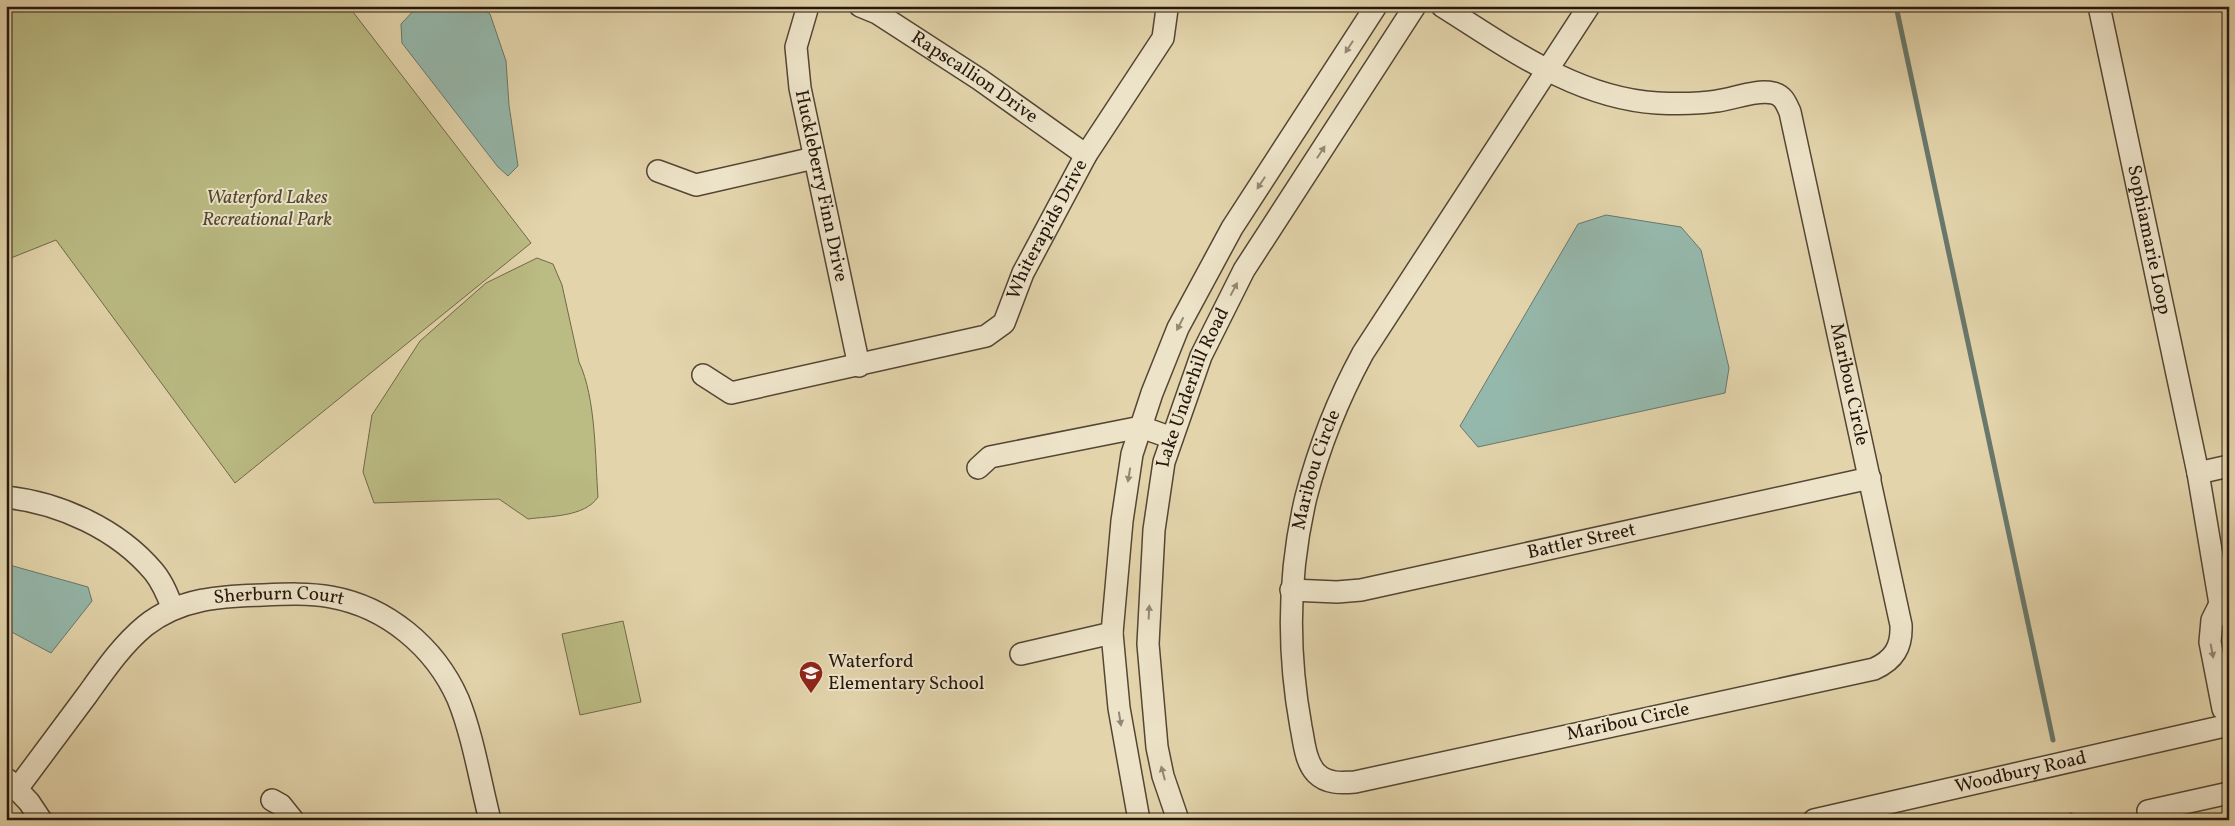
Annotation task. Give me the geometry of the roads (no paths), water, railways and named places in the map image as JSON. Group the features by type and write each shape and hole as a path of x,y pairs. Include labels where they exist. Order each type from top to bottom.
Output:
{"street":[{"name":"Huckleberry Finn Drive","path":"808,6 796,47 800,88 859,366"},
{"name":"Rapscallion Drive","path":"860,6 877,13 979,79 1086,155"},
{"name":"Whiterapids Drive","path":"703,375 731,393 859,366 986,336 1004,323 1023,273 1086,155 1163,38 1166,9 1164,6"},
{"name":"Lake Underhill Road","path":"1139,820 1119,708 1112,633 1122,521 1132,454 1152,393 1178,328 1232,228 1376,6"},
{"name":"Lake Underhill Road","path":"1178,820 1157,746 1148,644 1154,530 1164,462 1201,356 1244,270 1415,6"},
{"name":"Maribou Circle","path":"1442,6 1546,71 1603,94 1638,102 1698,103 1765,92 1772,92 1783,98 1790,112 1870,478 1901,625 1900,643 1896,652 1883,665 1874,669 1355,782 1333,782 1315,772 1306,751 1299,714 1292,652 1291,590 1299,528 1314,470 1331,419 1363,353 1546,71"},
{"path":"1546,71 1589,6"},
{"name":"Sophiamarie Loop","path":"2099,6 2198,473 2224,611 2212,620 2210,642 2223,709 2229,713"},
{"path":"658,171 696,185 814,158"},
{"path":"978,468 990,457 1141,427 1172,438"},
{"path":"2198,473 2229,466"},
{"name":"Battler Street","path":"1291,590 1337,592 1361,590 1870,478"},
{"path":"6,497 53,507 106,532 138,557 154,573 173,609"},
{"name":"Sherburn Court","path":"12,784 124,646 146,625 187,603 217,597 314,594 344,599 358,604 402,628 428,651 440,667 458,700 490,820"},
{"path":"1021,654 1112,633"},
{"name":"Woodbury Road","path":"1814,820 2229,724"},
{"path":"12,784 41,820"},
{"path":"2150,820 2148,810 2229,793"},
{"path":"272,800 281,805 293,820"}],"water":[{"path":"418,6 478,6 490,14 506,61 509,105 518,166 508,176 498,167 402,43 401,24"},
{"path":"1606,215 1681,227 1701,250 1729,368 1725,393 1478,447 1460,426 1578,224"},
{"path":"6,564 88,587 92,601 51,653 6,629"}],"waterway":[{"path":"1896,6 2053,740"},
{"path":"2071,815 2072,820"}],"place":[{"name":"Waterford Elementary School","path":"811,694"}],"park label":[{"name":"Waterford Lakes Recreational Park","path":"267,209"}]}
